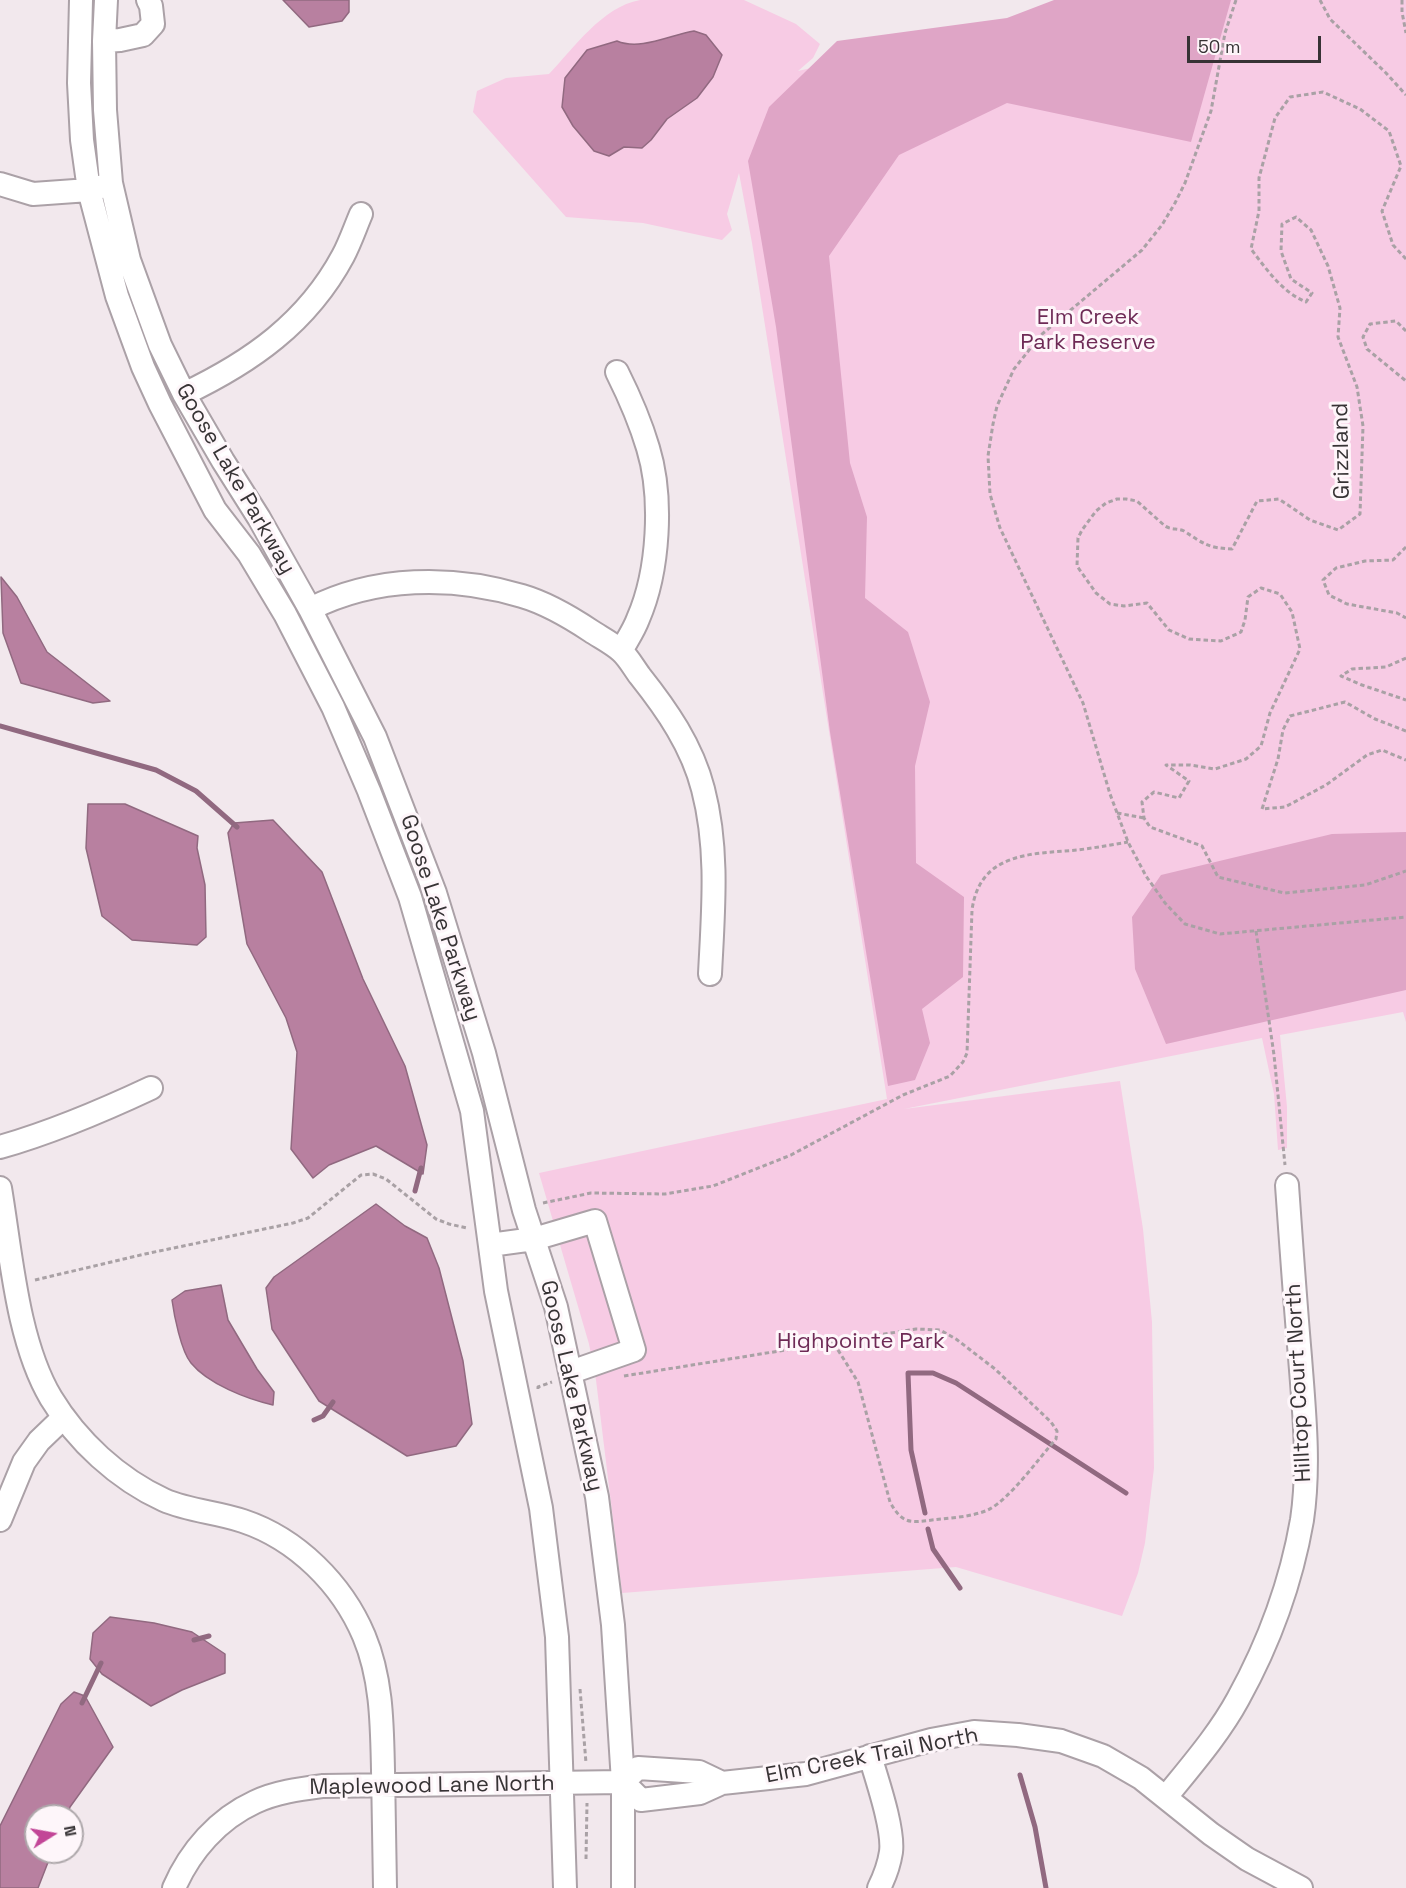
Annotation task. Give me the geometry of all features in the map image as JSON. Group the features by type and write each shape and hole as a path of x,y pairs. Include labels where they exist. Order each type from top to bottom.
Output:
{"street":[{"name":"Goose Lake Parkway","path":"81,0 79,83 82,140 89,190 117,296 143,367 216,510 249,554 285,614 333,707 369,791 410,897 472,1111 496,1291 541,1508 557,1636 565,1888"},
{"name":"Goose Lake Parkway","path":"106,0 105,110 111,183 129,260 160,345 184,394 259,518 310,609 375,737 435,893 484,1053 524,1210 556,1307 598,1509 613,1625 623,1782 623,1888"},
{"path":"104,41 143,35 153,24 148,0"},
{"path":"0,184 33,194 89,190 111,183"},
{"path":"184,394 212,381 252,357 287,330 324,285 343,256 361,213"},
{"path":"616,372 636,410 649,450 656,492 656,534 651,576 639,617 621,651"},
{"path":"310,609 342,595 384,585 431,581 477,585 524,596 568,616 621,651 664,707 688,746 703,789 712,834 714,881 710,974"},
{"path":"0,1147 43,1135 102,1112 151,1088"},
{"name":"Hilltop Court North","path":"1166,1797 1238,1701 1264,1648 1285,1592 1302,1518 1306,1472 1305,1412 1287,1185"},
{"path":"0,1188 25,1333 50,1396 64,1417 102,1460 133,1482 165,1500 243,1521 269,1531 297,1549 323,1574 348,1605 364,1637 378,1684 382,1718 385,1888"},
{"path":"490,1245 534,1239 594,1221 634,1350 571,1372"},
{"path":"0,1520 24,1462 39,1441 64,1417"},
{"name":"Elm Creek Trail North","path":"623,1782 638,1768 699,1772 722,1783 806,1774 931,1740 974,1732 1060,1741 1102,1755 1141,1778 1211,1834 1247,1859 1301,1888"},
{"path":"870,1756 888,1828 891,1850 887,1870 879,1888"},
{"name":"Maplewood Lane North","path":"174,1888 183,1868 202,1843 226,1819 256,1801 287,1791 323,1786 623,1782"}],"path":[{"path":"1236,0 1225,33 1211,111 1193,162 1175,203 1162,225 1142,250 1032,343 1007,382 997,406 990,442 988,475 993,510 1076,686 1128,842 1146,876 1165,903 1185,924 1220,934 1406,918"},
{"path":"1320,0 1330,19 1406,95"},
{"path":"1402,0 1406,33"},
{"name":"Grizzland","path":"1144,818 1142,802 1154,792 1179,798 1189,781 1166,765 1190,765 1215,769 1246,759 1261,746 1270,713 1300,649 1292,612 1280,594 1261,588 1248,597 1241,632 1221,641 1189,639 1169,630 1147,603 1124,606 1110,604 1096,593 1077,566 1078,538 1082,530 1106,503 1126,499 1137,501 1170,529 1182,530 1211,548 1232,549 1257,501 1279,499 1310,520 1338,530 1360,514 1363,426 1357,387 1338,337 1340,308 1328,266 1311,230 1296,217 1281,224 1281,251 1291,279 1312,293 1306,302 1291,296 1251,249 1259,211 1259,178 1275,118 1290,97 1323,92 1360,109 1389,131 1401,166 1382,211 1393,245 1406,259"},
{"path":"1406,331 1396,321 1370,324 1363,337 1367,349 1406,381"},
{"path":"1406,547 1393,560 1365,561 1336,568 1323,580 1329,595 1347,604 1397,613 1406,618"},
{"path":"1406,658 1386,667 1352,669 1341,676 1406,700"},
{"path":"1406,731 1375,719 1345,702 1290,716 1283,730 1278,759 1262,809 1285,807 1326,785 1367,755 1382,750 1406,760"},
{"path":"1118,813 1144,818 1150,827 1202,846 1218,876 1284,893 1365,885 1406,871"},
{"path":"543,1203 591,1193 665,1194 714,1186 791,1155 903,1095 951,1076 963,1062 967,1053 972,910 974,894 983,878 993,868 1025,855 1128,842"},
{"path":"1256,931 1275,1066 1287,1185"},
{"path":"16,1285 145,1254 293,1223 308,1218 361,1175 373,1174 386,1179 436,1219 470,1228"},
{"path":"916,1329 940,1330 956,1339 1003,1377 1051,1422 1057,1431 1056,1439 1006,1496 988,1509 968,1515 911,1523 897,1515 890,1502 858,1382 833,1342 916,1329"}],"green space":[{"name":"Elm Creek Park Reserve","path":"640,0 744,0 796,24 820,44 813,58 798,71 1110,0 1406,0 1406,1022 1403,1012 1280,1035 1287,1107 1287,1148 1278,1150 1274,1094 1262,1038 904,1109 1120,1081 1143,1229 1152,1322 1154,1468 1145,1543 1138,1573 1122,1616 956,1567 622,1593 596,1380 589,1344 539,1173 887,1099 739,173 727,214 732,230 722,240 643,223 566,217 473,112 477,91 506,78 549,74 601,20 626,4"}],"shaded area":[{"path":"283,0 349,0 349,12 342,21 309,27"},
{"path":"1054,0 1231,0 1191,142 1007,103 899,155 829,256 850,463 867,517 865,598 908,632 930,702 915,766 916,863 964,897 963,977 922,1009 930,1043 915,1080 888,1086 830,732 776,327 748,161 769,107 837,41 1007,18"},
{"path":"694,31 706,35 722,55 713,77 697,98 667,119 642,148 624,147 609,156 594,151 573,126 562,107 565,78 587,50 617,41 626,44 645,43"},
{"path":"1,577 17,597 47,652 110,701 93,703 21,683 3,633"},
{"path":"88,804 125,804 198,836 197,848 205,885 206,937 197,945 132,940 102,916 86,848"},
{"path":"273,820 322,872 363,979 405,1066 427,1145 423,1174 376,1146 329,1165 313,1178 291,1149 297,1052 286,1018 247,944 228,833 234,823"},
{"path":"1406,832 1406,990 1166,1044 1135,969 1132,917 1161,875 1332,834"},
{"path":"376,1204 405,1226 427,1238 439,1268 463,1361 472,1424 456,1446 407,1456 319,1401 272,1329 266,1288 274,1277"},
{"path":"221,1285 228,1320 257,1369 274,1392 273,1405 240,1395 207,1378 187,1357 176,1323 172,1300 185,1291"},
{"path":"110,1617 154,1623 192,1632 225,1654 225,1673 182,1690 151,1706 102,1674 90,1659 93,1633"},
{"path":"74,1692 85,1696 113,1747 72,1804 24,1804 24,1864 47,1864 38,1888 0,1888 0,1826 61,1704"}],"waterway":[{"path":"0,726 156,770 196,791 237,827"},
{"path":"415,1191 421,1168"},
{"path":"925,1513 911,1450 908,1373 933,1373 956,1383 1126,1493"},
{"path":"314,1420 323,1416 333,1402"},
{"path":"928,1529 933,1549 960,1588"},
{"path":"194,1640 209,1636"},
{"path":"82,1703 101,1663"},
{"path":"1020,1775 1035,1827 1046,1888"}],"park label":[{"name":"Highpointe Park","path":"861,1342"}]}
